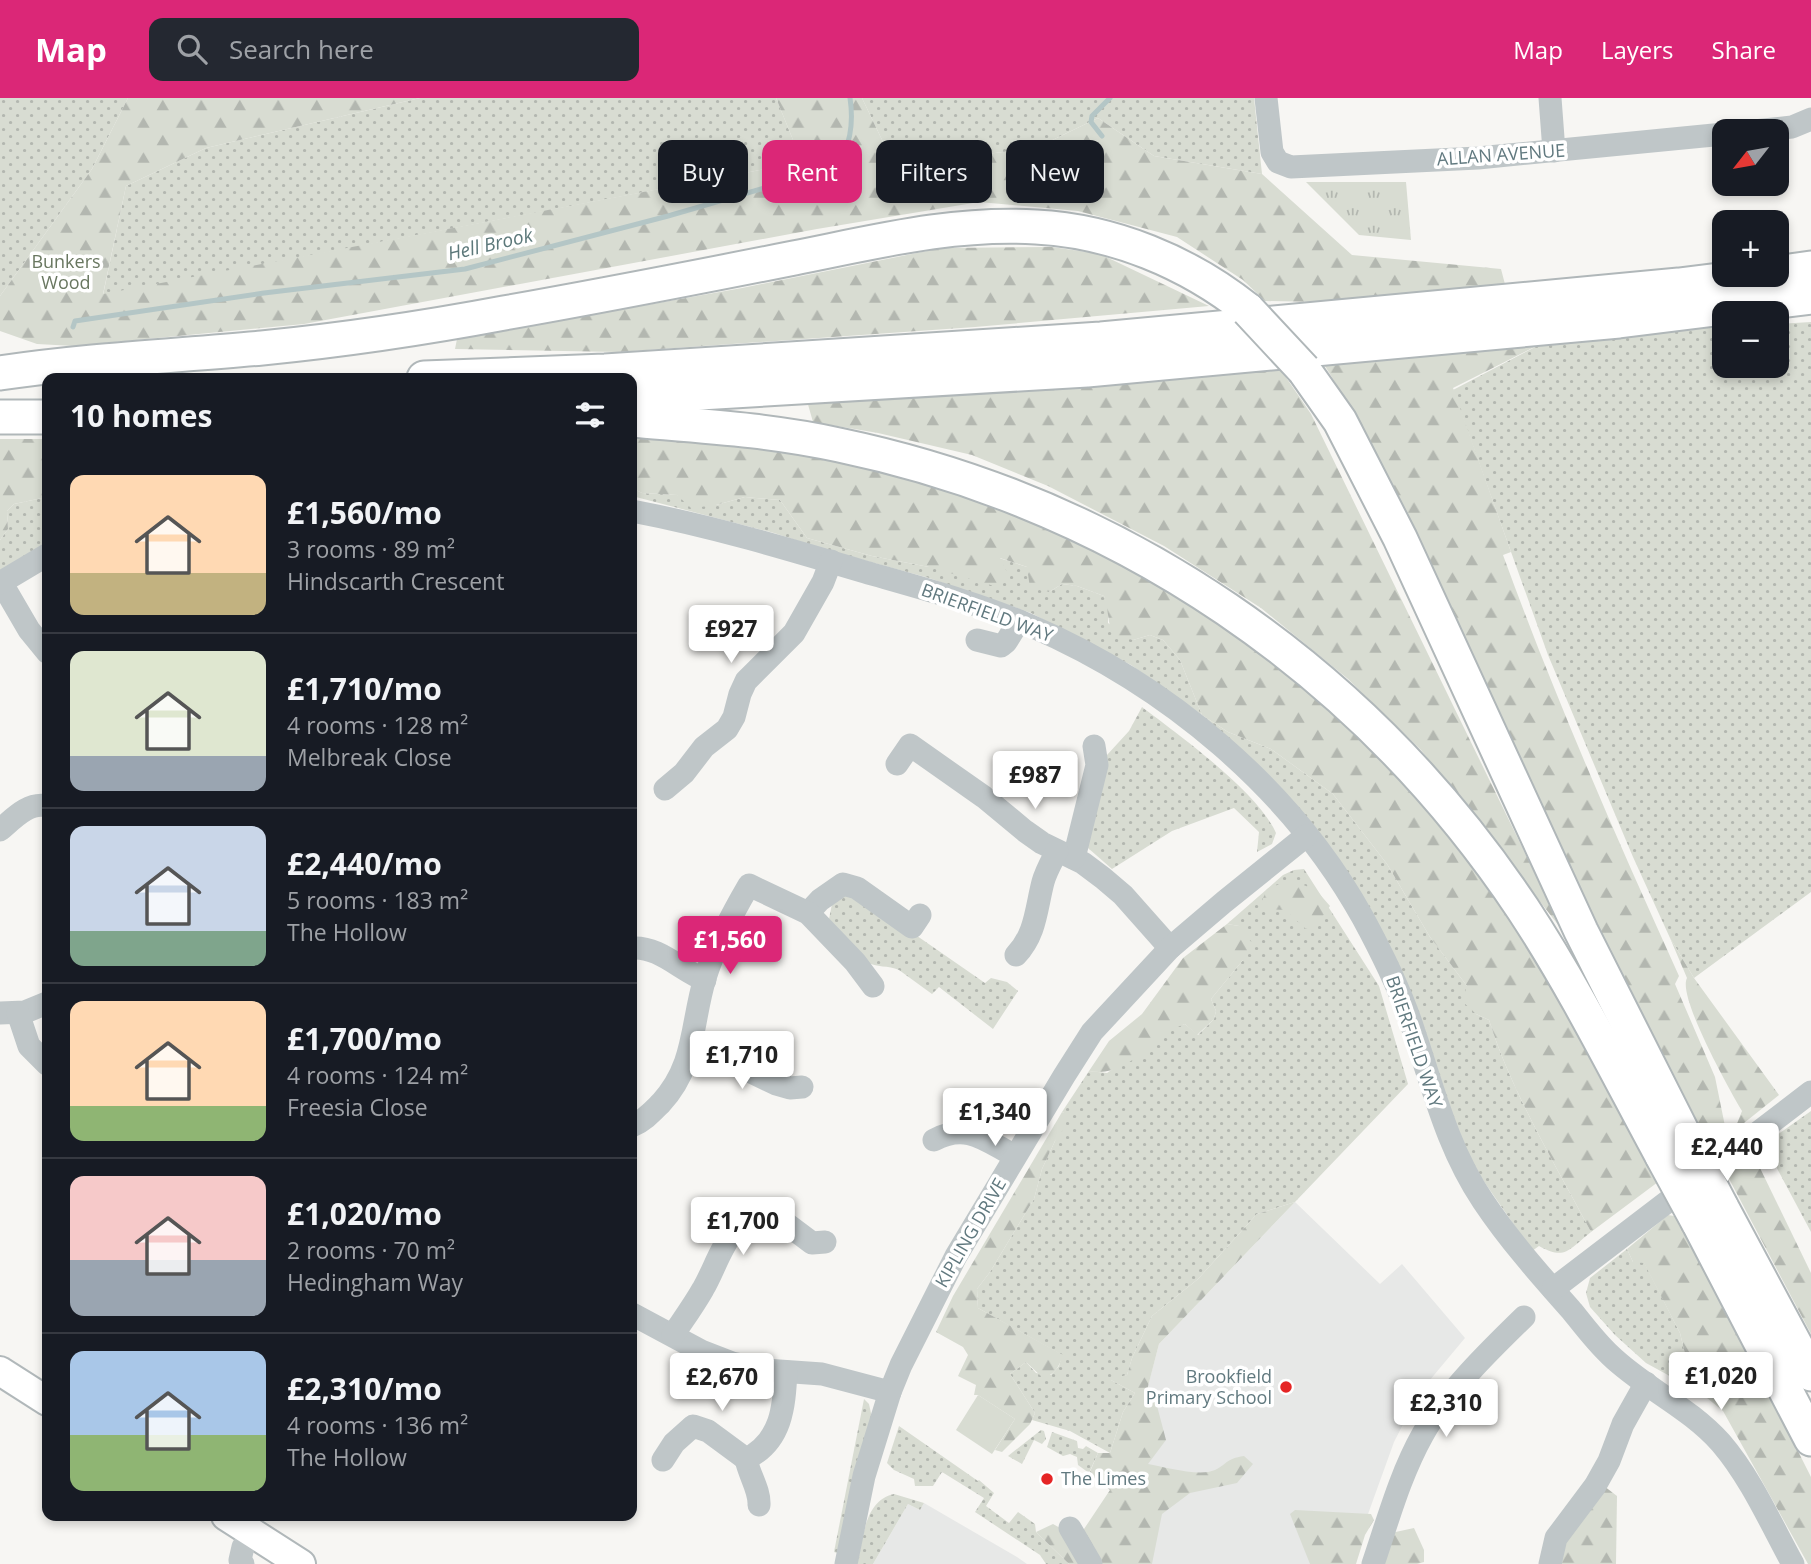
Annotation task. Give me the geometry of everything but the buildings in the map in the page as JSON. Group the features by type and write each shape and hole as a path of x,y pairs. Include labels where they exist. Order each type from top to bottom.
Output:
{"highway":[{"path":"0,373 267,348 408,330 867,242 977,227 1063,230 1123,244 1181,266 1228,294 1248,310 1304,370 1340,421 1394,527 1575,918 1674,1148 1709,1214 1811,1438"},
{"path":"1789,271 1811,268"},
{"path":"553,373 1101,339 1712,281"},
{"path":"637,397 1087,370 1619,321 1811,297"},
{"path":"0,384 42,384"},
{"path":"0,418 42,417"},
{"path":"637,420 722,427 838,444 953,475 1004,492 1126,547 1186,580 1229,609 1326,684 1375,729 1452,813 1522,908 1674,1148"},
{"path":"1709,1214 1811,1374"}],"main road":[{"path":"0,1371 42,1398"},
{"path":"234,1521 301,1564"}],"street":[{"name":"ALLAN AVENUE","path":"1266,98 1272,152 1278,162 1292,167 1478,158 1712,135"},
{"path":"1550,98 1554,152"},
{"path":"1789,127 1811,119"},
{"name":"BRIERFIELD WAY","path":"637,512 713,529 831,561 1019,621 1084,650 1154,693 1242,765 1307,836 1360,914 1390,971 1413,1028 1445,1126 1483,1201 1610,1355 1690,1413 1734,1458 1793,1564"},
{"path":"42,558 0,583 42,646"},
{"path":"665,789 684,772 704,747 727,729 734,718 746,681 794,633 823,582 831,561"},
{"path":"977,640 1001,646 1019,621"},
{"path":"897,764 910,745 984,797 1025,831 1103,878 1170,948"},
{"path":"1016,955 1027,944 1046,874 1066,854 1097,765 1094,746"},
{"path":"0,831 18,814 42,804"},
{"name":"KIPLING DRIVE","path":"846,1564 864,1476 890,1392 911,1344 950,1267 1092,1032 1170,948 1307,836"},
{"path":"808,913 820,900 844,884 857,888 912,927 920,915"},
{"path":"637,1123 649,1115 680,1078 693,1044 705,980 748,885 808,913 873,985"},
{"path":"637,948 657,952 686,972 705,980"},
{"path":"42,1004 9,1013 29,1046 42,1059"},
{"path":"693,1044 776,1084 790,1088 802,1087"},
{"path":"1553,1289 1811,1092"},
{"path":"934,1140 946,1134 970,1133 1015,1156"},
{"path":"673,1335 703,1289 728,1238 750,1217 766,1212 812,1243 825,1242"},
{"path":"637,1317 701,1351 732,1363 786,1372 822,1374 890,1392"},
{"path":"1373,1564 1401,1480 1423,1433 1490,1349 1524,1317"},
{"path":"747,1459 771,1440 780,1423 786,1372"},
{"path":"1550,1564 1556,1538 1595,1486 1609,1461 1623,1424 1646,1383"},
{"path":"663,1460 674,1443 693,1426 716,1436 747,1459 749,1474 758,1492 759,1506"},
{"path":"1070,1528 1091,1564"},
{"path":"243,1564 240,1560 243,1547 253,1534"}],"shaded area":[{"name":"Brookfield Primary School","path":"1295,1202 1380,1284 1402,1264 1465,1338 1419,1393 1394,1442 1350,1564 1101,1564 1159,1344"},
{"path":"924,1503 1027,1564 873,1564 908,1504 920,1510"}],"green space":[{"path":"0,98 128,98 92,169 0,296"},
{"name":"Bunkers Wood","path":"128,98 420,98 206,148 126,186 103,294 658,189 658,203 748,203 748,172 762,170 762,203 862,203 862,140 793,140 776,98 862,98 882,140 876,140 876,203 973,203 817,229 304,324 74,346 37,344 0,331 0,296 92,169"},
{"path":"420,98 776,98 793,140 762,140 762,170 748,172 748,140 658,140 658,189 103,295 126,186 206,148"},
{"path":"862,98 1254,98 1262,174 1154,156 1098,118 1053,140 1006,140 1006,152 992,153 992,140 882,140"},
{"path":"1098,118 1154,156 1262,174 1352,255 1501,269 1506,288 1319,302 1265,301 1243,280 1177,237 1078,211 990,203 992,153 1006,152 1006,203 1104,203 1104,140 1053,140"},
{"path":"1306,182 1406,182 1411,240 1359,235"},
{"path":"1052,247 1100,254 1209,306 975,327 618,352 455,349 457,339 742,288 942,248"},
{"path":"1811,322 1811,892 1694,978 1670,938 1633,857 1548,655 1453,390 1558,335 1712,328 1712,378 1789,378 1789,323"},
{"path":"1558,335 1453,388 1511,552 1503,555 1523,608 1587,767 1679,976 1675,984 1715,1077 1727,1136 1712,1148 1640,1019 1355,415 1325,366"},
{"path":"1281,370 1311,414 1563,931 1421,750 1348,679 1261,608 1164,546 1048,486 972,455 878,433 813,422 807,401 1103,385"},
{"path":"637,434 712,439 820,456 942,487 1073,538 1138,572 1215,619 1266,655 1372,745 1443,824 1493,891 1564,999 1658,1182 1591,1232 1522,1101 1489,1020 1476,1014 1462,1001 1467,986 1430,937 1387,864 1333,794 1271,749 1228,732 1202,715 1180,660 1163,640 1150,635 1133,640 1113,635 1104,596 1077,586 1062,584 1049,592 1030,588 1027,567 1000,558 1010,578 994,586 929,567 872,556 807,538 780,500 745,497 691,508 677,495 637,490"},
{"path":"0,439 42,439 42,498 14,504 7,511 8,529 0,540"},
{"path":"637,490 677,495 716,505 745,497 780,500 807,538 872,556 929,567 999,558 1027,567 1049,592 1062,584 1077,586 1104,596 1108,605 1108,623 1133,640 1150,635 1163,640 1180,660 1202,715 1131,665 1031,613 929,578 637,497"},
{"path":"42,498 42,549 0,573 0,540 8,529 7,511 14,504"},
{"path":"1142,707 1216,765 1253,800 1276,833 1272,844 1257,852 1259,832 1234,808 1172,831 1112,869 1088,848 1089,814 1107,755 1129,731"},
{"path":"1202,715 1228,732 1271,749 1333,794 1387,864 1430,937 1467,986 1476,1014 1489,1020 1522,1101 1591,1232 1572,1248 1555,1253 1539,1246 1532,1251 1476,1170 1458,1137 1423,1030 1256,764"},
{"path":"1304,869 1379,986 1408,1084 1295,1202 1257,1214 1198,1279 1152,1316 1127,1375 1111,1380 1135,1393 1123,1412 1110,1453 1070,1431 1032,1420 1035,1413 1010,1374 1026,1362 1036,1373 1051,1375 1059,1366 1062,1355 978,1308 977,1289 1034,1199 1042,1169 1055,1141 1064,1113 1062,1112 1089,1071 1107,1073 1175,1027 1185,1024 1198,1035 1214,1019 1216,1011 1211,999 1243,960 1239,926 1227,924 1283,875"},
{"path":"1296,882 1316,890 1330,906 1318,923 1306,929 1285,910 1266,909 1261,903 1267,889 1282,883"},
{"path":"858,895 985,983 991,978 1007,982 1018,991 993,1029 939,987 932,994 899,970 866,962 829,919 832,904 840,896"},
{"path":"1227,924 1239,926 1252,943 1243,960 1211,999 1216,1011 1214,1019 1197,1035 1185,1024 1173,1030 1116,1069 1089,1071 1109,1041 1142,1014 1183,958"},
{"path":"1670,938 1694,978 1779,1095 1734,1131 1742,1111 1697,1023 1686,988 1687,978"},
{"path":"1811,1111 1811,1232 1764,1144"},
{"path":"1062,1112 1066,1126 1055,1141 1042,1169 1034,1199 977,1289 978,1308 1063,1355 1056,1370 1043,1378 1026,1362 1010,1374 1035,1413 1030,1424 1002,1452 995,1450 1015,1419 974,1395 976,1385 958,1376 968,1355 963,1347 936,1332 953,1296"},
{"path":"1745,1163 1760,1168 1811,1273 1811,1334 1726,1173"},
{"path":"1295,1202 1159,1344 1145,1398 1156,1402 1166,1440 1148,1464 1182,1471 1208,1472 1244,1456 1253,1464 1237,1483 1190,1493 1162,1514 1152,1564 1069,1564 1036,1532 1053,1524 1078,1538 1110,1490 1089,1474 1098,1453 1110,1453 1123,1412 1135,1393 1109,1379 1127,1375 1152,1316 1198,1279 1257,1214"},
{"path":"1668,1215 1680,1217 1811,1477 1811,1564 1808,1564 1723,1411 1696,1389 1677,1380 1674,1367 1686,1358 1680,1333 1644,1263 1633,1262 1627,1249"},
{"path":"1627,1249 1633,1262 1644,1262 1680,1333 1686,1358 1674,1367 1677,1380 1646,1363 1615,1335 1590,1307 1586,1293 1590,1278"},
{"path":"978,1395 1015,1419 992,1454 956,1430"},
{"path":"864,1399 869,1404 872,1418 837,1553 834,1552"},
{"path":"899,1426 994,1493 986,1506 1009,1523 1018,1512 1035,1524 1036,1532 1069,1564 1046,1564 1040,1555 975,1512 984,1498 942,1472 933,1486 915,1486 914,1479 894,1470 887,1463"},
{"path":"1041,1430 1044,1431 1046,1439 1042,1444 1034,1440 1022,1464 1008,1456"},
{"path":"1052,1432 1077,1441 1078,1448 1083,1449 1086,1446 1098,1453 1089,1473 1078,1465 1077,1457 1070,1454 1063,1456 1047,1447"},
{"path":"1604,1486 1617,1496 1616,1564 1561,1564 1566,1539"},
{"path":"894,1494 924,1503 920,1510 908,1504 873,1564 857,1564 871,1512 884,1498"},
{"path":"1295,1510 1371,1514 1374,1520 1365,1535 1356,1564 1310,1564 1290,1514"},
{"path":"1414,1528 1424,1550 1424,1562 1377,1564 1391,1533"}],"waterway":[{"name":"Hell Brook","path":"73,327 75,321 264,293 465,269 835,170 850,136 850,98"},
{"path":"1102,136 1091,122 1092,116 1110,98"}],"place":[{"name":"Brookfield Primary School","path":"1286,1387"},
{"name":"The Limes","path":"1047,1479"}]}
